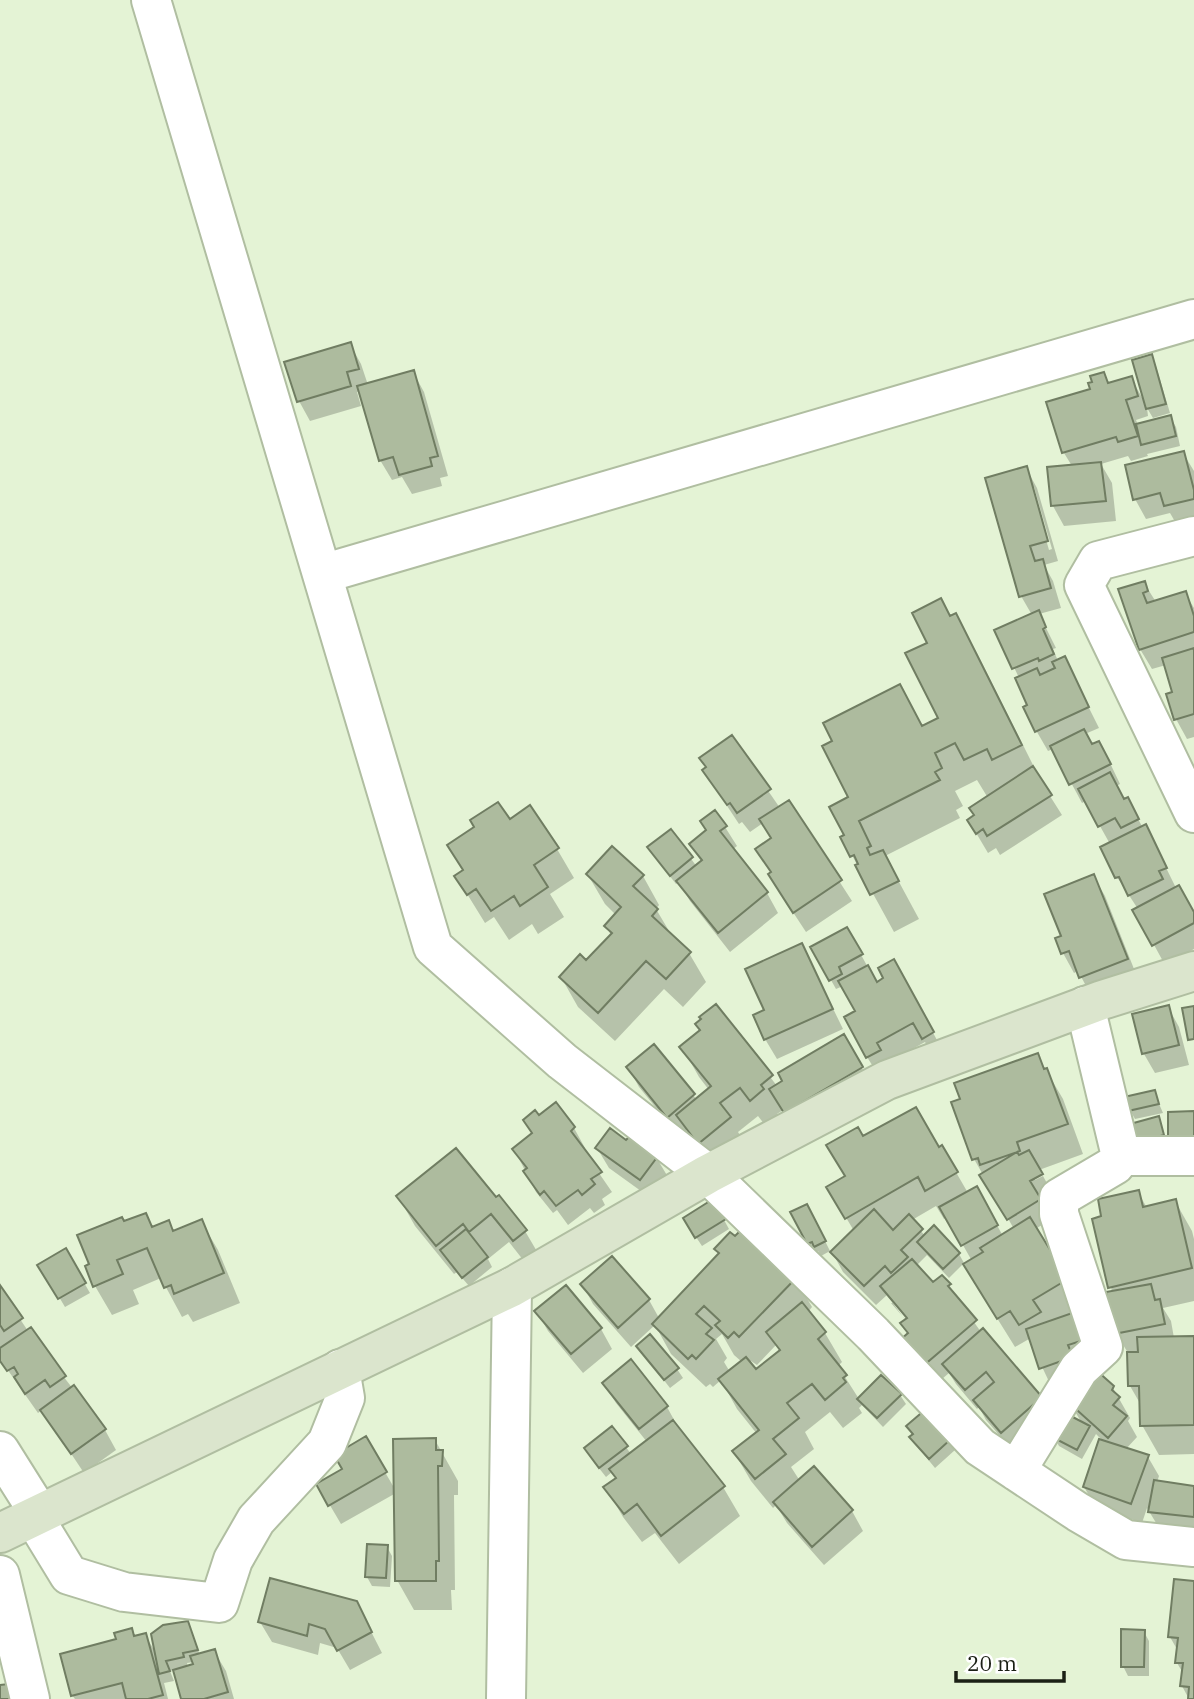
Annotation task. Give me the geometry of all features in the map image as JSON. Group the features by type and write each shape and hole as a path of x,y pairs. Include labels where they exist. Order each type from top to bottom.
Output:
{"street":[{"path":"151,0 433,947 562,1061 708,1174 873,1334 980,1447 1078,1513 1126,1539 1194,1547"},
{"path":"322,574 1194,319"},
{"path":"1189,788 1084,585 1098,561 1194,536"},
{"path":"24,1521 512,1287 708,1174 887,1080 1085,1006 1194,971"},
{"path":"1016,1471 1079,1369 1103,1347 1059,1213 1059,1198 1115,1165 1121,1156 1085,1006"},
{"path":"1121,1156 1194,1156"},
{"path":"506,1699 512,1287"},
{"path":"0,1451 24,1521 69,1575 124,1592 219,1603 233,1560 256,1520 327,1443 345,1398 340,1369"},
{"path":"0,1575 30,1699"}],"building":[{"path":"351,342 359,369 347,372 351,386 297,402 284,362"},
{"path":"1152,354 1166,404 1146,409 1132,360"},
{"path":"414,370 438,456 430,458 432,466 399,475 393,457 379,461 357,386"},
{"path":"1104,372 1108,383 1132,376 1138,396 1126,400 1138,436 1118,442 1116,437 1062,453 1046,402 1090,389 1090,376"},
{"path":"1171,415 1176,436 1141,445 1136,424"},
{"path":"1184,451 1194,499 1164,506 1160,493 1133,500 1125,465"},
{"path":"1101,462 1106,501 1051,506 1047,467"},
{"path":"1027,466 1048,541 1030,546 1035,561 1043,559 1051,588 1019,597 985,478"},
{"path":"1145,581 1148,591 1143,593 1147,603 1186,591 1194,616 1194,632 1139,650 1118,589"},
{"path":"941,598 950,616 956,613 1022,745 992,760 987,749 964,760 955,743 935,753 942,768 935,772 940,780 859,821 871,846 867,848 870,855 883,850 899,881 870,895 855,865 858,864 854,855 850,857 840,837 844,835 829,807 848,797 822,746 832,741 823,723 900,684 922,726 938,718 905,653 927,643 912,613"},
{"path":"1039,610 1046,627 1043,629 1054,654 1012,669 994,630"},
{"path":"1194,648 1194,714 1174,720 1166,694 1172,692 1162,658"},
{"path":"1065,656 1089,707 1035,732 1023,707 1027,705 1015,678 1037,668 1040,675 1055,668 1052,662"},
{"path":"1084,729 1092,744 1099,741 1111,764 1069,785 1050,746"},
{"path":"732,735 771,789 737,813 730,803 727,805 702,770 706,767 699,758"},
{"path":"1033,766 1052,795 987,836 983,829 976,834 967,820 974,815 969,808"},
{"path":"1110,772 1124,799 1128,797 1139,819 1121,828 1115,818 1098,827 1078,789"},
{"path":"789,800 842,880 793,913 755,849 771,838 759,819"},
{"path":"498,802 510,819 530,805 559,848 534,865 548,887 520,906 514,896 491,911 476,889 467,895 454,876 463,870 447,845 474,827 470,820"},
{"path":"715,810 727,826 720,831 768,892 718,933 676,881 702,860 689,844 706,830 700,821"},
{"path":"1146,824 1167,868 1159,871 1163,879 1128,896 1119,877 1115,878 1100,847"},
{"path":"671,829 693,857 670,876 647,847"},
{"path":"612,846 644,875 633,886 658,909 652,916 691,952 666,979 646,961 598,1013 559,977 580,954 586,960 612,933 604,926 621,907 586,874"},
{"path":"1094,874 1128,959 1079,978 1069,951 1061,954 1055,938 1061,936 1044,894"},
{"path":"1179,885 1194,912 1194,923 1152,946 1132,910"},
{"path":"847,927 863,954 839,967 842,974 829,981 810,947"},
{"path":"802,943 833,1009 764,1040 753,1015 764,1010 745,969"},
{"path":"894,959 934,1032 922,1039 913,1023 877,1043 881,1050 866,1058 844,1017 855,1011 838,981 868,965 877,982 883,978 878,968"},
{"path":"716,1004 773,1075 761,1085 764,1089 750,1101 740,1088 720,1103 731,1117 698,1144 676,1115 711,1086 679,1047 700,1030 695,1024 701,1019 699,1017"},
{"path":"1169,1005 1179,1045 1142,1054 1132,1014"},
{"path":"1194,1006 1194,1039 1188,1040 1182,1008"},
{"path":"844,1034 863,1067 784,1113 769,1089 782,1081 778,1073"},
{"path":"654,1044 695,1094 667,1118 626,1067"},
{"path":"1038,1053 1044,1069 1047,1068 1068,1124 1017,1142 1020,1151 980,1165 978,1158 972,1160 951,1102 960,1099 954,1083"},
{"path":"1155,1090 1159,1104 1128,1111 1124,1097"},
{"path":"556,1102 575,1127 571,1131 602,1172 591,1179 595,1184 582,1195 578,1190 556,1206 544,1191 540,1195 523,1171 527,1168 512,1149 532,1133 523,1120 535,1110 539,1115"},
{"path":"916,1107 939,1147 942,1145 958,1172 925,1191 918,1177 845,1219 826,1187 845,1176 826,1145 858,1127 863,1136"},
{"path":"1194,1111 1194,1141 1168,1141 1168,1112"},
{"path":"1159,1116 1164,1135 1135,1143 1130,1124"},
{"path":"610,1128 626,1140 630,1136 658,1156 640,1180 595,1148"},
{"path":"456,1148 527,1230 513,1241 491,1214 469,1232 463,1224 436,1246 396,1196"},
{"path":"1029,1150 1043,1174 1030,1181 1041,1199 1007,1220 979,1175 1017,1152 1019,1155"},
{"path":"977,1186 998,1225 961,1246 939,1207"},
{"path":"1139,1190 1143,1207 1176,1199 1192,1268 1108,1288 1092,1219 1101,1216 1098,1199"},
{"path":"713,1199 726,1219 695,1238 683,1218"},
{"path":"807,1204 826,1241 814,1247 812,1242 807,1244 790,1212"},
{"path":"874,1209 893,1230 909,1214 923,1229 901,1250 908,1257 891,1273 885,1266 864,1286 830,1252"},
{"path":"146,1213 152,1227 169,1220 173,1231 202,1219 224,1273 174,1294 171,1285 164,1288 147,1248 117,1260 123,1274 93,1287 85,1266 89,1264 77,1235 122,1217 124,1221"},
{"path":"1030,1217 1068,1279 1033,1300 1041,1312 1019,1325 1010,1311 997,1319 963,1264 983,1252 980,1248"},
{"path":"934,1225 960,1253 943,1269 917,1242"},
{"path":"744,1227 797,1277 739,1337 734,1332 728,1338 715,1325 720,1321 704,1306 696,1314 712,1328 706,1334 714,1340 696,1359 692,1355 688,1359 652,1324 719,1253 714,1249 730,1232 735,1236"},
{"path":"466,1229 488,1257 462,1278 440,1250"},
{"path":"66,1248 86,1283 58,1299 37,1265"},
{"path":"612,1256 650,1299 618,1328 580,1284"},
{"path":"912,1259 933,1282 942,1275 977,1320 923,1366 901,1339 908,1333 900,1323 907,1318 880,1286"},
{"path":"1151,1284 1155,1300 1160,1299 1165,1324 1114,1334 1106,1292"},
{"path":"0,1285 23,1318 4,1331 0,1325"},
{"path":"566,1285 602,1328 571,1354 534,1311"},
{"path":"802,1302 826,1332 818,1339 847,1375 843,1378 846,1382 825,1400 812,1384 787,1403 799,1418 773,1439 786,1454 755,1479 732,1451 759,1430 718,1379 746,1357 756,1369 780,1350 766,1332"},
{"path":"1078,1311 1087,1339 1068,1345 1073,1357 1039,1369 1026,1329"},
{"path":"31,1327 66,1376 50,1387 45,1380 25,1394 14,1377 18,1374 14,1367 7,1371 0,1361 0,1348"},
{"path":"983,1328 1042,1397 1001,1433 973,1400 994,1382 986,1372 965,1390 942,1364"},
{"path":"650,1334 679,1368 664,1380 636,1346"},
{"path":"1194,1336 1194,1425 1140,1426 1139,1386 1128,1386 1127,1352 1138,1352 1137,1337"},
{"path":"631,1359 668,1406 639,1429 602,1383"},
{"path":"1096,1370 1114,1386 1112,1390 1120,1397 1113,1405 1127,1416 1108,1438 1068,1402"},
{"path":"881,1375 902,1394 877,1418 857,1399"},
{"path":"74,1385 106,1429 71,1454 40,1410"},
{"path":"926,1409 951,1439 929,1459 909,1437 913,1434 906,1426"},
{"path":"1065,1413 1090,1426 1077,1450 1052,1437"},
{"path":"673,1420 725,1486 661,1536 637,1504 624,1514 603,1487 616,1478 609,1469"},
{"path":"612,1426 628,1446 599,1468 584,1448"},
{"path":"366,1436 387,1472 328,1506 316,1484 342,1469 334,1455"},
{"path":"436,1438 436,1450 443,1450 442,1466 438,1466 439,1561 436,1561 436,1581 395,1581 393,1439"},
{"path":"1099,1439 1149,1455 1131,1504 1083,1487"},
{"path":"814,1466 853,1510 812,1547 773,1502"},
{"path":"1154,1480 1194,1486 1194,1517 1148,1512"},
{"path":"367,1544 388,1545 386,1578 365,1577"},
{"path":"270,1578 357,1601 372,1632 337,1651 325,1629 309,1624 307,1636 258,1622"},
{"path":"1174,1579 1194,1581 1194,1699 1188,1699 1189,1687 1180,1686 1183,1663 1175,1663 1178,1638 1168,1637"},
{"path":"188,1621 198,1650 166,1661 170,1671 159,1674 151,1634 163,1625"},
{"path":"132,1628 134,1636 146,1633 163,1695 148,1699 126,1699 122,1683 71,1696 60,1654 116,1639 114,1633"},
{"path":"1121,1629 1145,1630 1144,1667 1121,1667"},
{"path":"215,1649 228,1692 204,1699 181,1699 173,1670 193,1664 190,1656"},
{"path":"8,1684 11,1699 0,1699 0,1685"}]}
